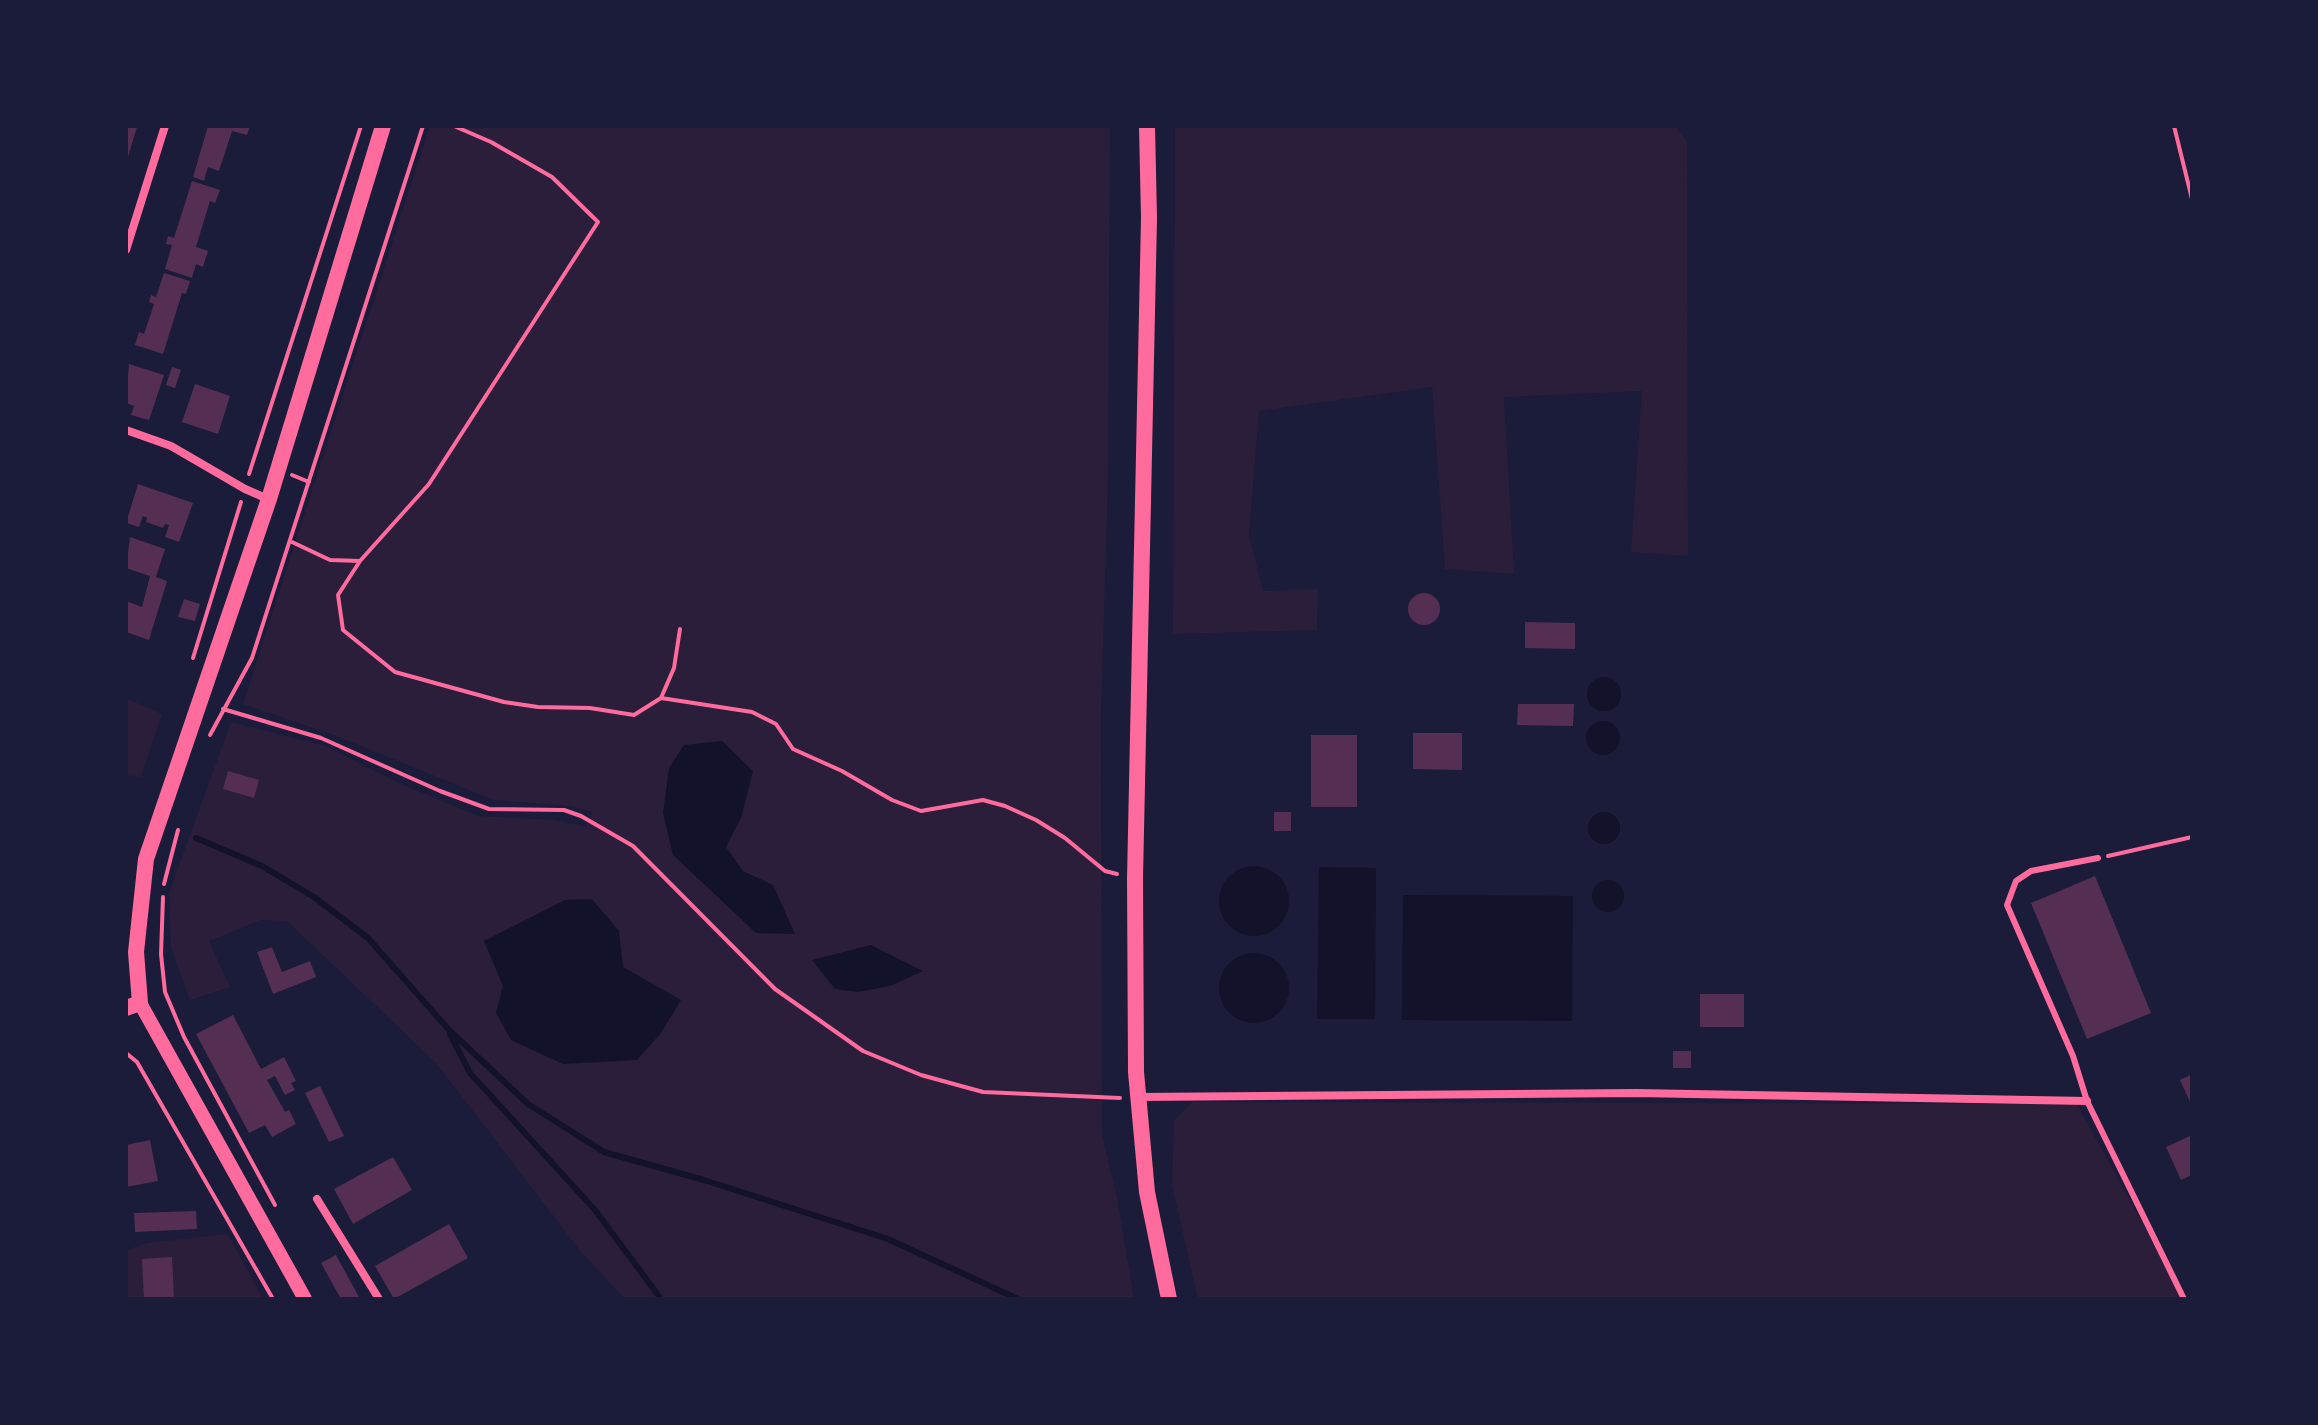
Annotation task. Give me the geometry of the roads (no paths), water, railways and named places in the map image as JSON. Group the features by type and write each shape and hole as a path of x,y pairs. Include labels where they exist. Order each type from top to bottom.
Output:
{"main road":[{"path":"133,1006 146,859 269,499 383,126"},
{"path":"1147,126 1149,218 1135,878 1137,1097 1147,1192 1169,1299"}],"street":[{"path":"126,250 165,126"},
{"path":"126,430 171,446 245,489 269,499"},
{"path":"133,1006 305,1299"},
{"path":"1137,1097 1636,1093 2087,1101"},
{"path":"317,1199 379,1299"}],"lane":[{"path":"2098,858 2031,871 2016,881 2007,905 2073,1056 2087,1101 2184,1299"}],"waterway":[{"path":"196,838 262,866 314,897 368,938 449,1030 528,1104 604,1152 704,1180 888,1239 1018,1299"},
{"path":"450,1034 470,1073 595,1210 661,1299"}]}
